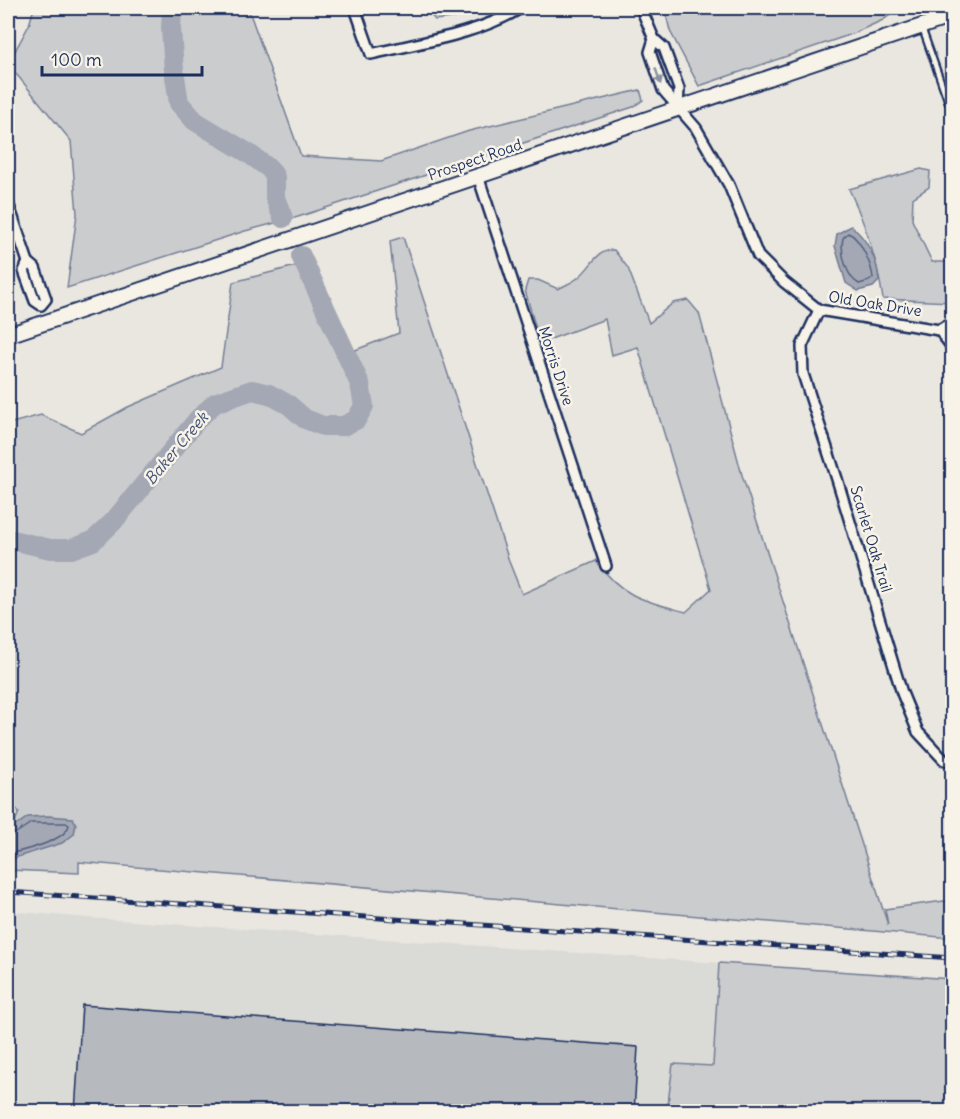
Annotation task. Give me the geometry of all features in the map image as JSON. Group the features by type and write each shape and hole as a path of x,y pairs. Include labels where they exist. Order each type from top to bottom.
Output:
{"street":[{"path":"355,8 371,54 444,39 521,8"},
{"path":"641,8 654,39 664,48 679,89 678,108"},
{"name":"Prospect Road","path":"8,334 952,16"},
{"name":"Old Oak Drive","path":"654,39 650,52 663,90 696,128 729,185 758,256 784,282 819,310 939,330 952,347"},
{"name":"Morris Drive","path":"478,176 606,566"},
{"path":"8,203 28,262 24,271 34,302 41,305 47,321"},
{"name":"Scarlet Oak Trail","path":"819,310 802,346 803,374 906,702 918,732 944,760 952,762"},
{"path":"939,330 952,322"}],"lane":[{"path":"921,27 952,113"}],"shaded area":[{"path":"34,8 248,8 301,156 381,161 469,131 640,90 643,100 633,107 298,217 245,231 67,288 77,214 71,141 8,64 29,25"},
{"path":"425,8 457,8 459,17 435,20"},
{"path":"676,8 900,8 883,20 852,34 699,86 670,31 666,14"},
{"path":"921,169 930,171 929,187 913,198 912,220 932,262 952,262 952,302 883,299 870,243 849,189"},
{"path":"403,237 510,564 522,594 596,561 616,583 636,596 686,612 711,589 638,347 612,355 605,319 540,343 525,290 528,280 538,280 558,289 578,278 598,256 614,250 628,268 649,323 673,303 688,300 699,313 742,475 888,925 885,909 944,901 952,902 952,938 79,862 79,873 8,870 8,826 15,822 19,812 8,800 8,424 41,415 81,433 128,407 221,367 233,282 296,266 340,356 399,333 390,241"},
{"path":"8,911 719,963 713,1066 674,1064 667,1111 8,1111"},
{"path":"719,963 952,979 952,1111 667,1111 673,1064 713,1066"}],"water":[{"path":"851,226 871,250 879,281 873,287 858,291 846,283 835,246 837,234"},
{"path":"28,817 73,818 76,824 74,834 62,843 8,860 8,831"}],"building":[{"path":"82,1005 638,1047 634,1112 75,1112"}],"waterway":[{"name":"Baker Creek","path":"172,8 174,70 179,103 195,121 270,169 275,177 275,198 283,218"},
{"name":"Baker Creek","path":"8,539 50,549 71,549 93,541 113,522 198,419 215,403 252,390 269,394 289,405 305,419 323,426 343,426 356,420 364,406 360,384 301,256"}],"railway":[{"path":"8,892 952,958"}]}
